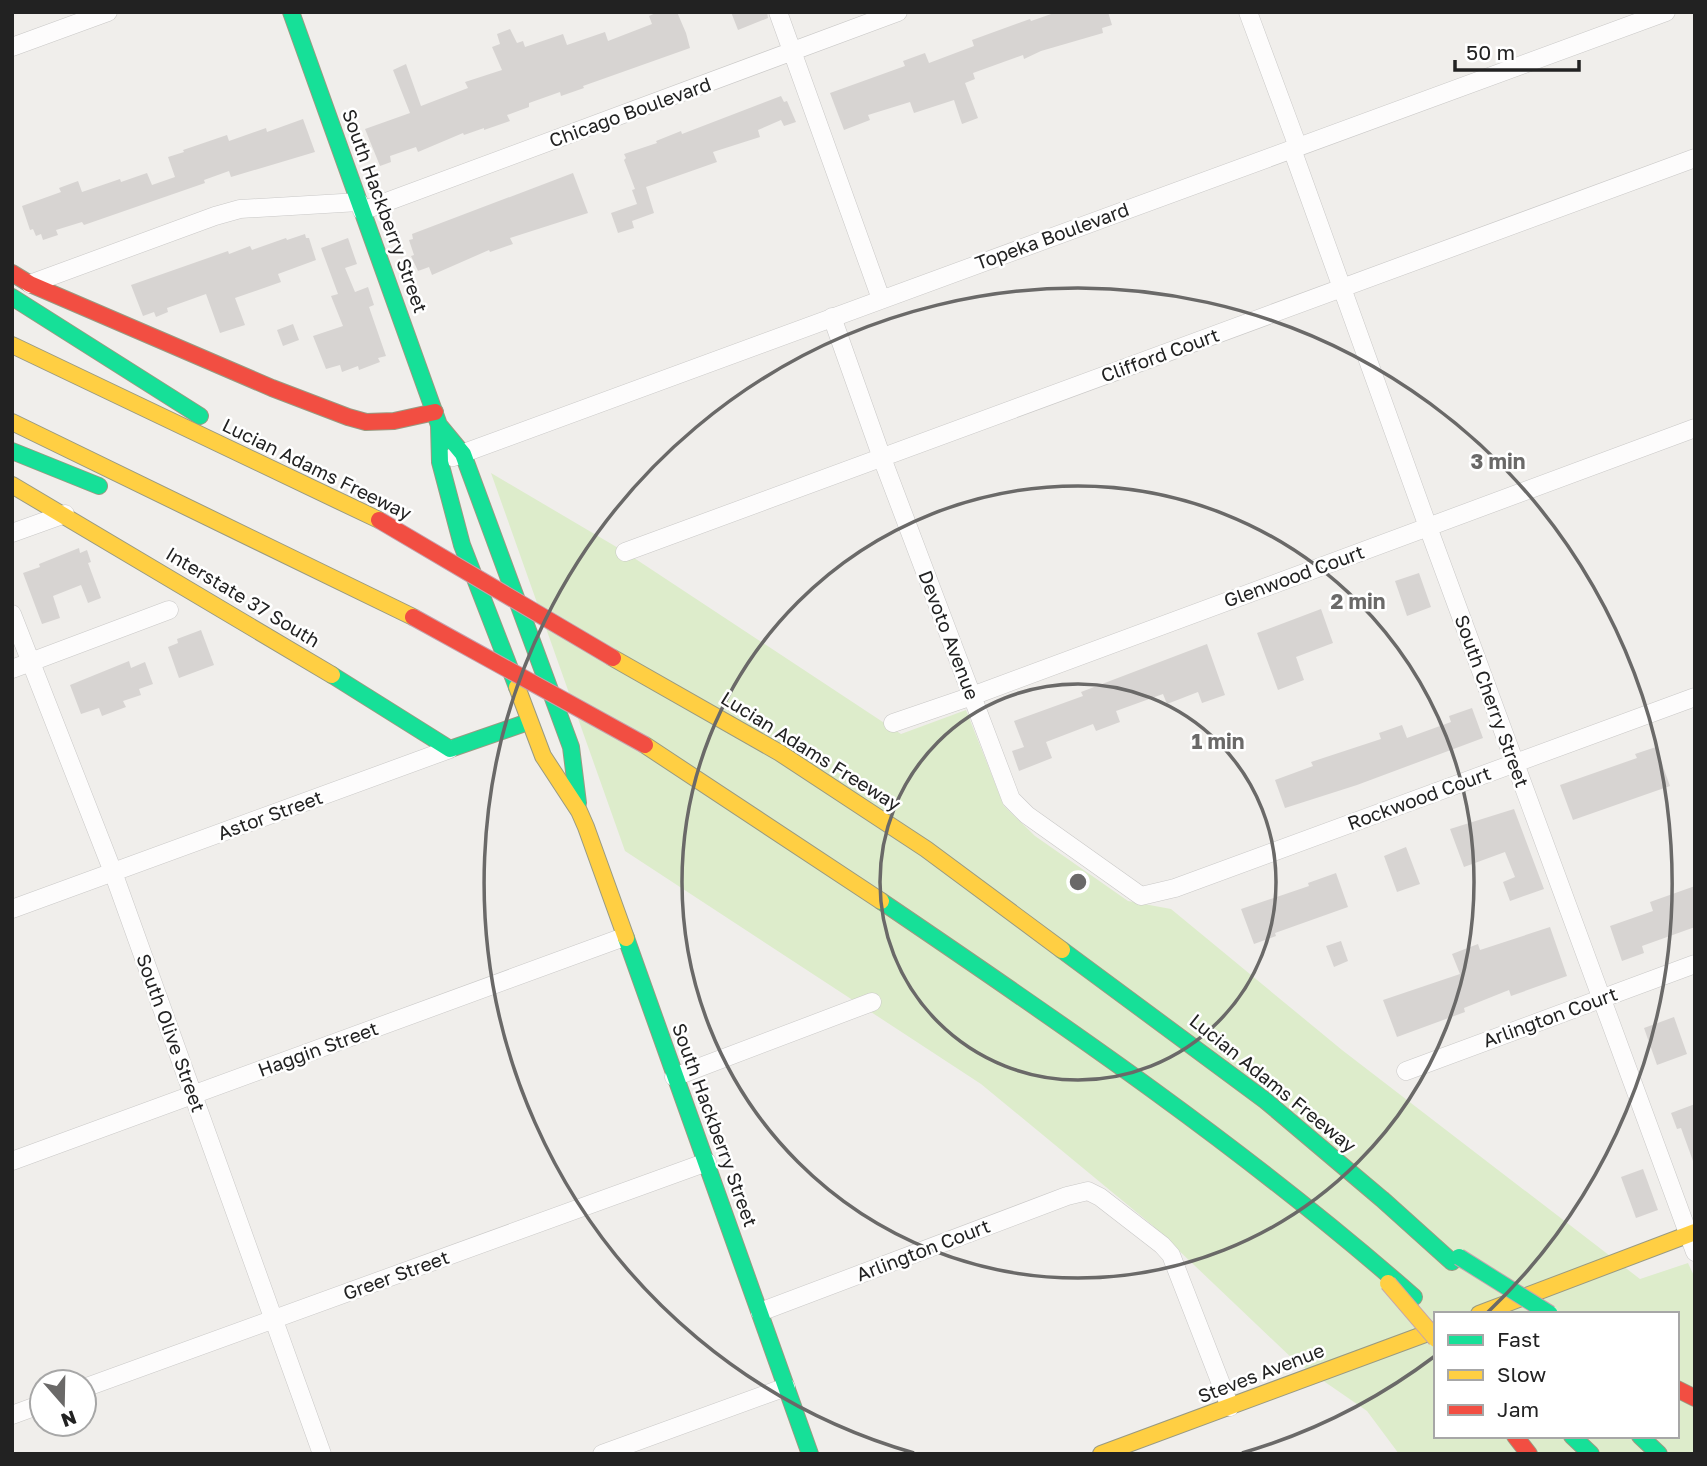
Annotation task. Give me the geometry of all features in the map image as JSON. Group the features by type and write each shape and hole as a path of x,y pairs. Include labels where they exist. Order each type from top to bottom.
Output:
{"main road":[{"name":"South Hackberry Street","path":"291,12 437,419 440,462 462,545 528,722 543,756 579,811"},
{"path":"12,273 30,284 272,388 348,417 366,422 437,419"},
{"path":"12,297 326,495"},
{"name":"Lucian Adams Freeway","path":"12,345 379,520 613,658 780,752 926,849 1266,1101 1419,1232 1455,1259 1506,1312"},
{"name":"South Hackberry Street","path":"437,419 463,454 571,747 579,811 810,1454"},
{"path":"12,422 413,617 645,746 902,913 1078,1036 1357,1247 1395,1284 1434,1314"},
{"path":"12,451 113,491"},
{"name":"Interstate 37 South","path":"12,485 365,694 450,748"},
{"path":"138,501 288,560 321,570"},
{"name":"Astor Street","path":"450,748 528,722"},
{"path":"1484,1312 1691,1234"},
{"path":"1455,1259 1547,1312"},
{"path":"1395,1284 1434,1336"},
{"name":"Steves Avenue","path":"1101,1454 1434,1331"},
{"path":"1679,1390 1695,1398"},
{"path":"1517,1438 1529,1454"},
{"path":"1574,1438 1591,1454"},
{"path":"1642,1438 1659,1454"}],"street":[{"path":"12,47 108,12"},
{"path":"778,12 881,299"},
{"name":"Chicago Boulevard","path":"30,284 240,209 361,207 898,12"},
{"name":"South Cherry Street","path":"1248,12 1342,289 1601,998 1691,1234 1695,1252"},
{"name":"Topeka Boulevard","path":"440,462 1666,12"},
{"name":"Clifford Court","path":"625,552 1695,158"},
{"name":"Devoto Avenue","path":"832,317 882,458 1011,799 1027,815 1142,896"},
{"name":"Glenwood Court","path":"893,723 1695,428"},
{"path":"12,533 65,514"},
{"path":"12,669 169,610"},
{"name":"South Olive Street","path":"12,614 113,872 322,1454"},
{"name":"Rockwood Court","path":"1142,896 1175,888 1695,696"},
{"name":"Astor Street","path":"12,909 450,748"},
{"name":"Haggin Street","path":"12,1161 624,937"},
{"name":"Arlington Court","path":"1406,1071 1695,964"},
{"path":"674,1077 872,1002"},
{"name":"Greer Street","path":"98,1383 707,1162"},
{"name":"Arlington Court","path":"760,1312 1068,1196 1088,1191 1100,1197 1163,1245 1171,1255 1230,1408"},
{"path":"602,1454 786,1387"}],"green space":[{"path":"491,473 625,552 901,734 966,710 1004,806 1035,836 1128,901 1171,909 1342,1050 1640,1279 1688,1263 1695,1278 1695,1454 1399,1454 1367,1411 1296,1362 1152,1225 981,1084 625,851"}],"building":[{"path":"658,12 677,12 690,48 561,96 560,92 529,103 529,107 507,115 510,121 484,130 464,135 463,133 418,152 416,147 390,156 391,162 380,166 365,129 410,113 393,70 406,64 421,106 468,88 465,82 502,70 492,47 500,44 497,34 510,29 517,43 523,41 525,47 563,34 567,45 605,32 608,41 652,24 649,16"},
{"path":"731,12 767,12 768,18 738,30"},
{"path":"1057,12 1108,12 1112,25 1102,28 1103,33 1041,51 1024,59 1023,55 973,73 975,79 965,83 978,118 962,124 954,100 914,113 910,102 868,115 870,120 844,130 830,93 905,66 903,61 925,53 929,63 974,46 972,40"},
{"path":"781,96 784,102 787,101 796,122 784,126 781,120 758,130 760,137 713,152 717,162 646,187 654,213 632,221 634,228 618,233 611,213 637,204 624,154"},
{"path":"303,119 315,152 231,177 229,171 204,180 205,183 84,225 82,222 56,230 58,235 43,240 41,234 36,236 33,229 30,230 22,206 61,192 59,188 78,181 82,192 147,173 152,185 175,177 168,157 184,152 183,150 227,135 229,141 266,128 267,132"},
{"path":"573,173 588,213 510,238 513,244 490,252 489,250 432,275 429,267 418,271 411,256 414,255 409,240 413,239 412,234"},
{"path":"305,234 306,238 309,238 316,260 278,274 281,282 235,298 245,325 220,333 206,294 167,308 168,312 156,317 154,312 143,316 131,285 228,251 229,254 250,246 252,250"},
{"path":"348,238 357,264 345,268 355,292 368,287 374,305 369,307 386,356 378,358 380,362 359,370 358,366 342,372 340,365 326,369 313,336 343,326 331,296 338,294 321,248"},
{"path":"293,324 299,340 283,346 277,330"},
{"path":"79,548 80,553 87,550 91,562 88,563 101,598 88,603 81,585 53,596 60,618 42,624 23,573"},
{"path":"1419,573 1431,607 1407,616 1395,581"},
{"path":"1321,609 1333,643 1296,657 1304,680 1278,690 1257,633"},
{"path":"201,630 214,665 179,678 168,647 178,643 177,639"},
{"path":"1207,644 1225,695 1202,703 1198,692 1167,704 1163,694 1116,711 1120,722 1096,731 1093,724 1046,742 1052,758 1019,771 1012,751 1024,747 1014,721 1083,696 1081,692"},
{"path":"129,661 131,668 145,662 153,684 139,689 141,695 123,701 126,707 102,716 99,708 81,714 70,685"},
{"path":"1472,708 1483,738 1357,785 1285,808 1275,780 1313,766 1311,762 1381,739 1379,733 1402,725 1407,738 1451,722 1449,716"},
{"path":"1656,747 1670,786 1573,820 1560,785 1637,758 1635,754"},
{"path":"1514,809 1544,889 1510,901 1503,882 1515,877 1505,852 1464,867 1450,829"},
{"path":"1406,847 1420,884 1397,892 1384,856"},
{"path":"1336,873 1348,907 1275,933 1276,936 1254,944 1241,909 1309,886 1308,883"},
{"path":"1695,886 1695,927 1642,946 1644,953 1622,961 1610,926 1653,911 1650,902"},
{"path":"1550,927 1567,976 1511,996 1509,990 1464,1008 1465,1012 1397,1037 1383,1000 1460,974 1452,954 1478,944 1480,950"},
{"path":"1341,941 1348,961 1334,967 1326,946"},
{"path":"1674,1017 1687,1054 1657,1065 1644,1028"},
{"path":"1695,1104 1693,1161 1681,1128 1677,1129 1671,1113"},
{"path":"1643,1169 1658,1210 1636,1218 1621,1177"}],"traffic: fast":[{"path":"291,12 439,425 440,462 462,545 517,687"},
{"path":"12,297 200,416"},
{"path":"439,425 463,454 571,747 578,803"},
{"path":"12,451 99,486"},
{"path":"332,675 450,749 528,722"},
{"path":"881,901 1086,1042 1221,1140 1351,1243 1414,1297"},
{"path":"626,938 810,1454"},
{"path":"1062,950 1266,1101 1452,1262"},
{"path":"1459,1257 1547,1312"},
{"path":"1574,1438 1591,1454"},
{"path":"1642,1438 1659,1454"}],"traffic: slow":[{"path":"12,345 379,520"},
{"path":"12,422 413,617"},
{"path":"12,485 332,675"},
{"path":"613,658 780,753 926,849 1062,950"},
{"path":"517,687 543,756 579,811 586,827 626,938"},
{"path":"645,745 881,901"},
{"path":"1484,1312 1695,1232"},
{"path":"1388,1283 1434,1337"},
{"path":"1101,1454 1434,1331"}],"traffic: jam":[{"path":"12,273 30,284 272,388 348,417 366,422 394,421 435,412"},
{"path":"379,520 613,658"},
{"path":"413,617 645,745"},
{"path":"1679,1390 1695,1398"},
{"path":"1517,1438 1529,1454"}]}
